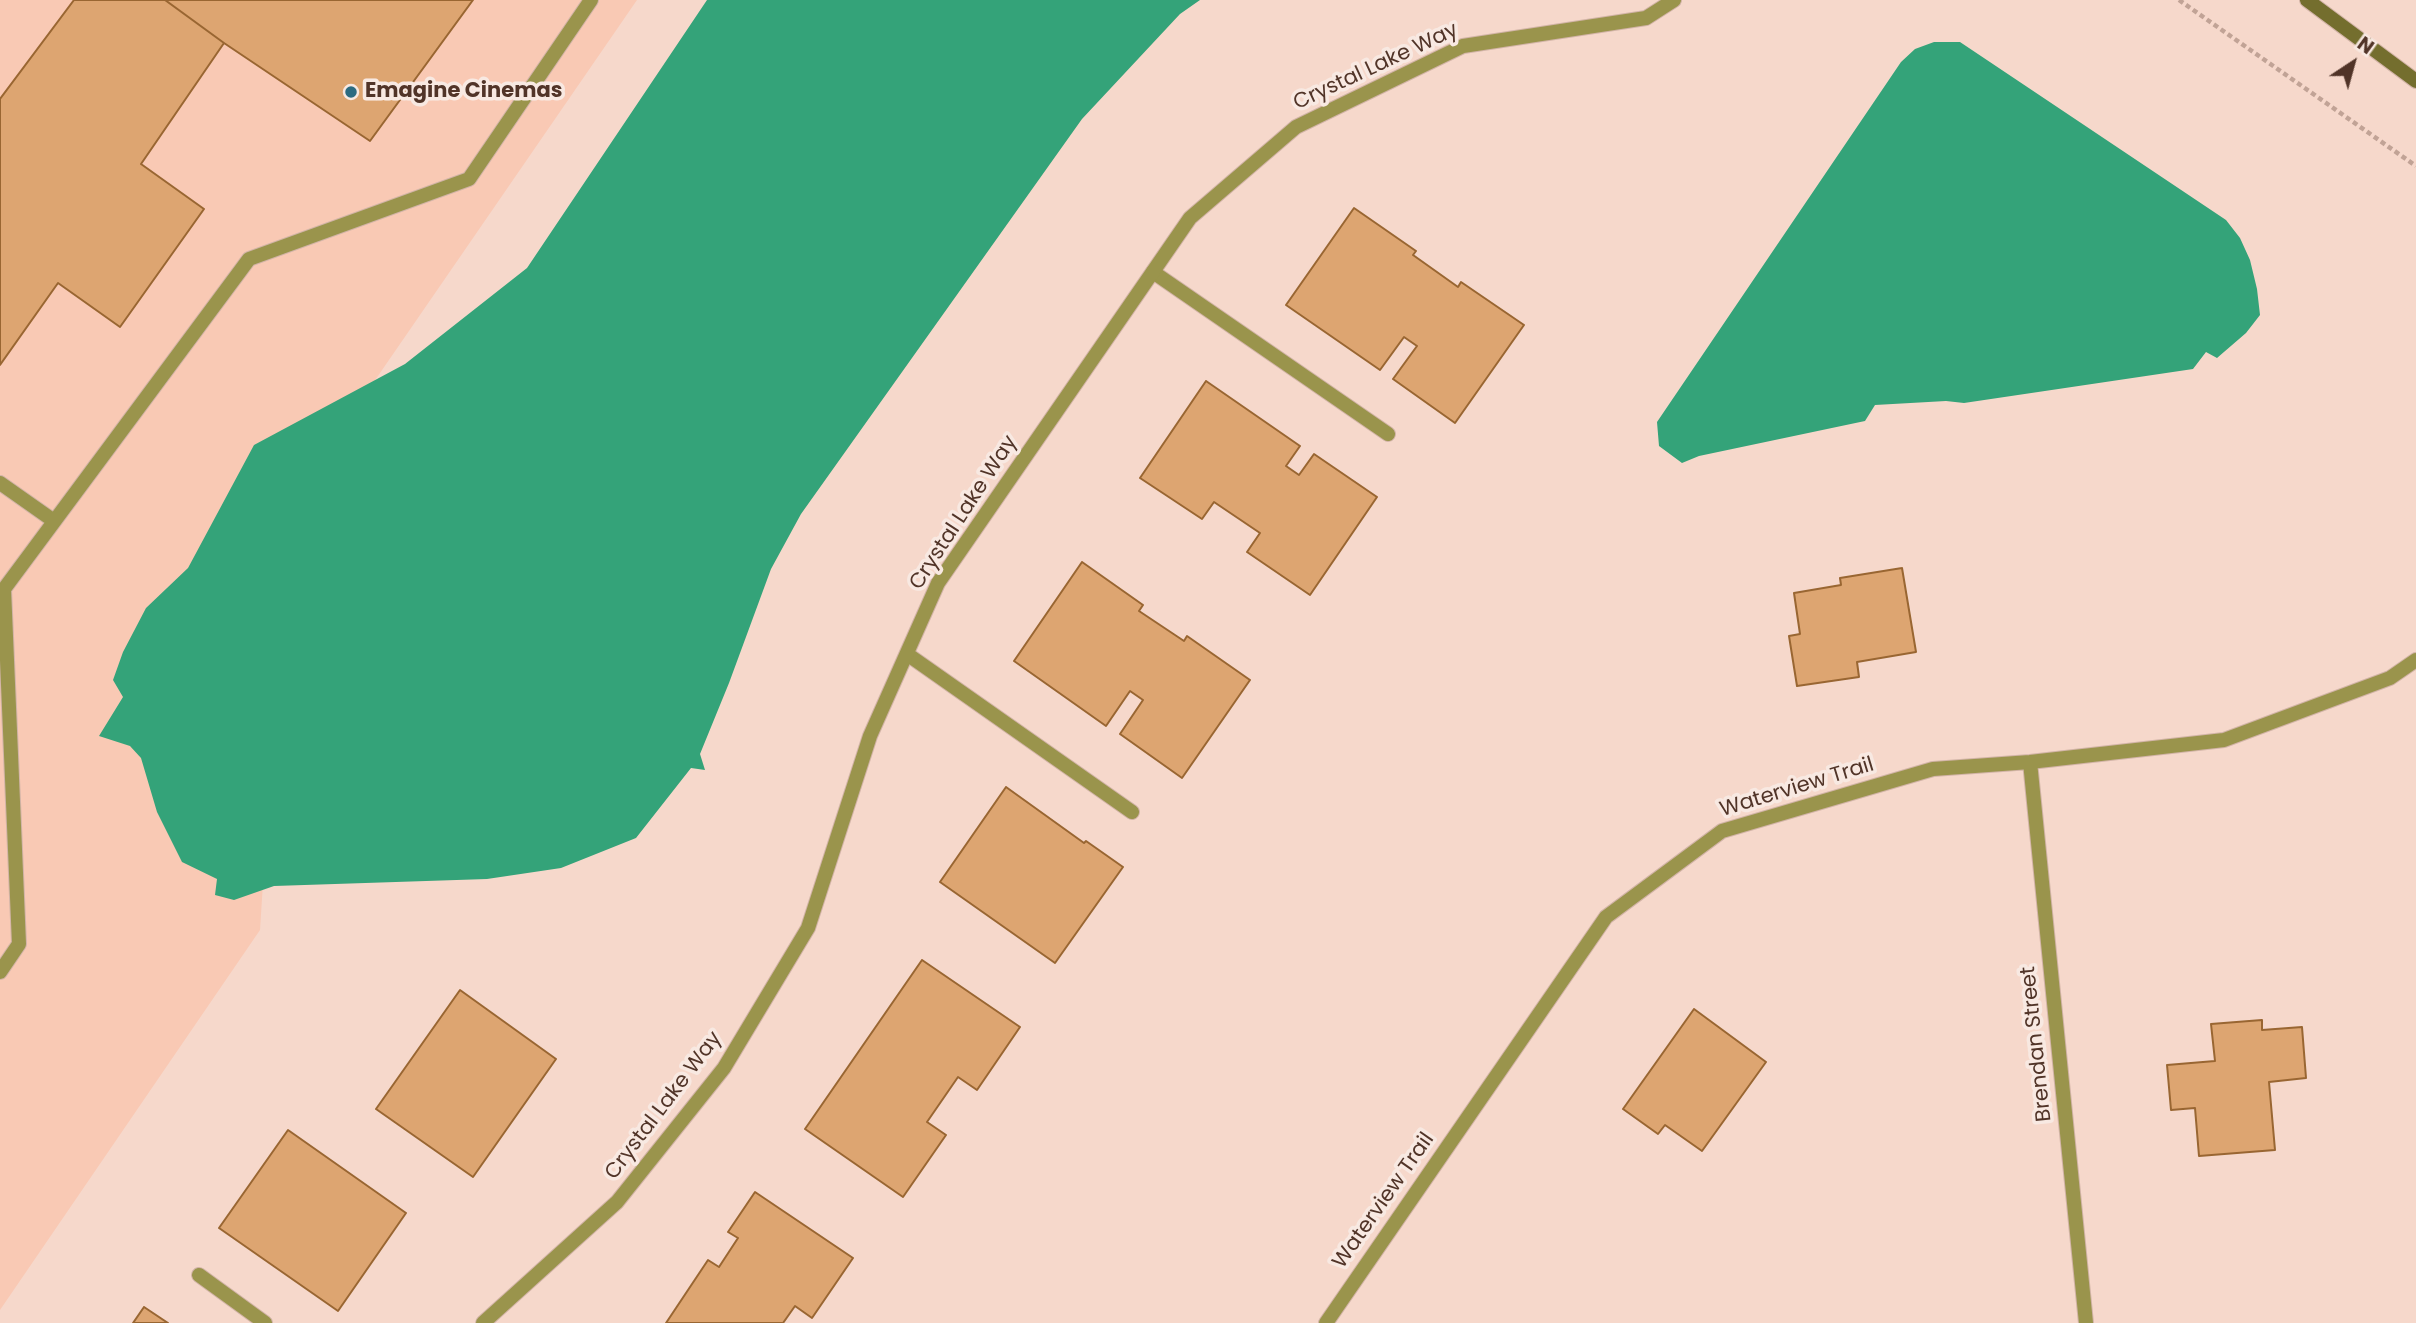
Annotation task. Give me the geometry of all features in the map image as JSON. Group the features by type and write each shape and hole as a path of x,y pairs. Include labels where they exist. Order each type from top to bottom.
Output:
{"street":[{"path":"0,972 19,944 4,589 249,260 469,179 591,0"},
{"name":"Crystal Lake Way","path":"483,1323 617,1202 724,1068 808,928 870,736 938,583 1189,218 1296,127 1463,47 1646,18 1674,0"},
{"path":"2307,0 2416,81"},
{"path":"1153,272 1388,434"},
{"path":"0,482 54,521"},
{"path":"907,654 1132,812"},
{"name":"Waterview Trail","path":"1326,1323 1606,917 1722,831 1933,769 2030,762 2224,740 2389,678 2416,660"},
{"name":"Brendan Street","path":"2030,762 2086,1323"},
{"path":"199,1275 265,1323"}],"path":[{"path":"2179,0 2416,166"}],"shaded area":[{"path":"0,0 637,0 287,508 260,930 0,1310"},
{"path":"707,0 1200,0 1180,14 1082,119 801,514 771,569 700,754 705,770 691,768 636,838 561,868 487,879 274,886 234,900 215,895 217,879 182,862 157,812 141,758 130,746 99,736 123,697 113,680 123,652 146,608 188,568 254,445 405,364 527,268"},
{"path":"1934,42 1960,42 2226,220 2240,238 2250,260 2260,315 2246,333 2217,358 2206,352 2193,369 1964,403 1946,401 1875,405 1865,421 1699,456 1682,463 1659,446 1657,422 1901,62 1915,49"}],"building":[{"path":"74,0 165,0 224,43 141,164 204,209 120,327 58,283 0,365 0,99"},
{"name":"Emagine Cinemas","path":"165,0 473,0 370,141"},
{"path":"1354,208 1416,251 1413,255 1458,287 1461,282 1524,325 1455,423 1393,379 1417,346 1404,337 1380,370 1286,305"},
{"path":"1206,381 1300,446 1286,466 1299,475 1314,454 1377,497 1310,595 1247,552 1260,533 1214,502 1202,519 1140,478"},
{"path":"1082,562 1143,605 1139,611 1184,641 1187,636 1250,680 1182,778 1120,734 1143,700 1130,691 1106,726 1014,661"},
{"path":"1902,568 1916,652 1857,662 1859,677 1797,686 1789,636 1800,634 1794,593 1841,585 1840,578"},
{"path":"1006,787 1084,843 1086,841 1123,867 1055,963 940,882"},
{"path":"922,960 1020,1027 977,1090 958,1077 927,1122 946,1135 903,1197 805,1129"},
{"path":"460,990 556,1059 473,1177 376,1109"},
{"path":"1694,1009 1766,1062 1702,1151 1665,1125 1658,1134 1623,1109"},
{"path":"2262,1020 2262,1030 2302,1027 2306,1078 2269,1082 2275,1150 2199,1156 2195,1108 2171,1110 2167,1065 2215,1061 2211,1024"},
{"path":"288,1130 406,1213 338,1311 219,1228"},
{"path":"755,1192 853,1258 812,1318 795,1306 783,1323 666,1323 708,1260 719,1267 738,1238 728,1232"},
{"path":"144,1307 168,1323 133,1323"}],"place":[{"name":"Emagine Cinemas","path":"351,92"}]}
